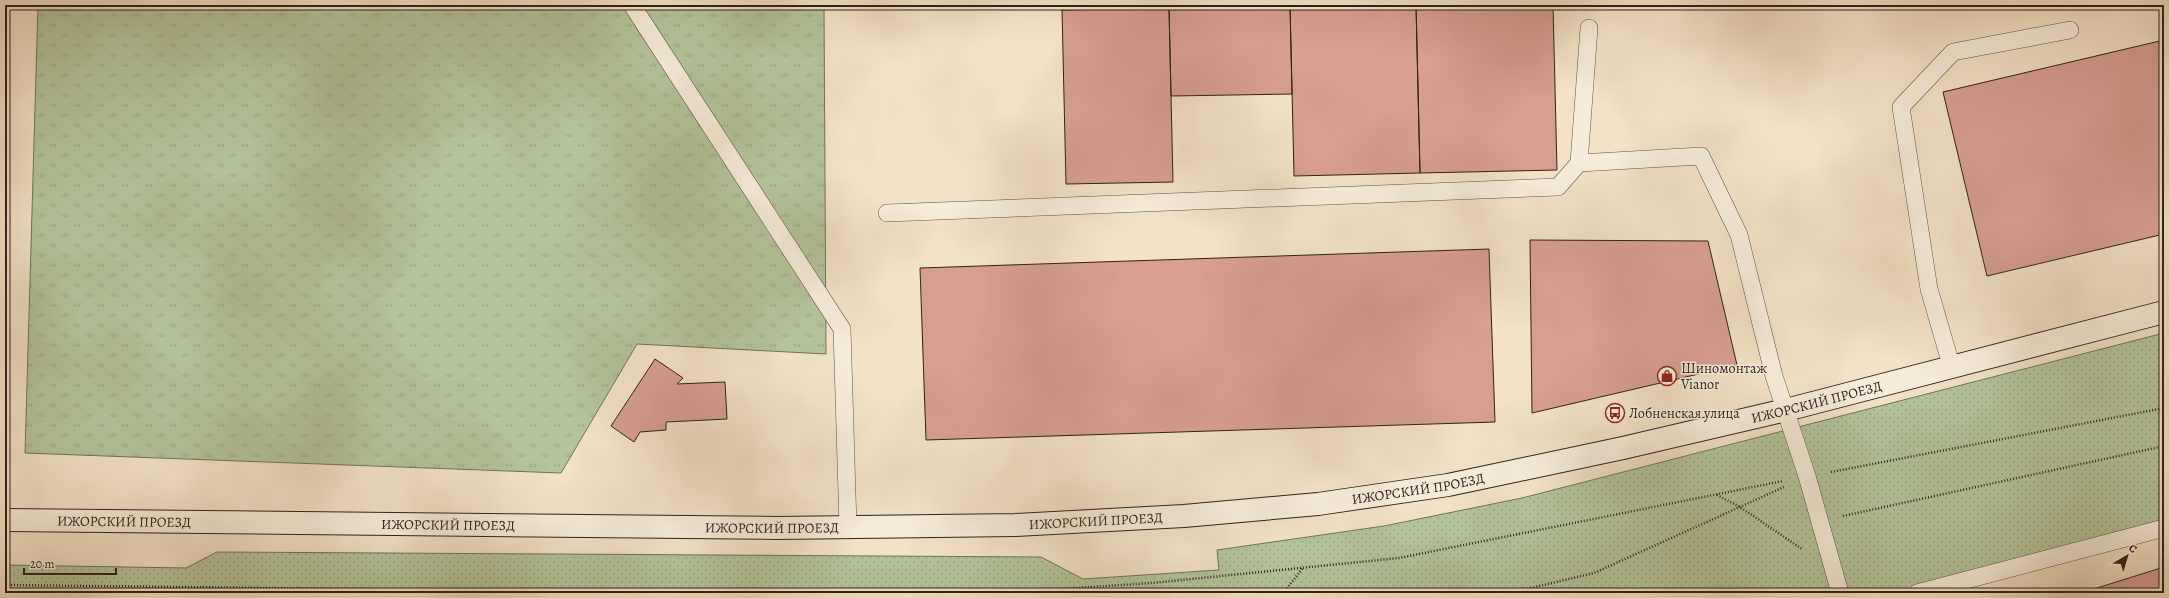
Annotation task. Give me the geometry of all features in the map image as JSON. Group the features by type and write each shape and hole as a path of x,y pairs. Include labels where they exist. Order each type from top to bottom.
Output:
{"street":[{"name":"ИЖОРСКИЙ ПРОЕЗД","path":"5,520 768,528 1023,524 1184,516 1318,504 1448,485 1571,460 1786,410 2164,312"}],"lane":[{"path":"632,5 842,329 848,527"},
{"path":"887,213 1558,187 1579,163 1588,28"},
{"path":"1952,368 1929,289 1901,107 1953,52 2070,30"},
{"path":"1579,163 1701,156 1739,236 1774,376 1807,476 1840,593"},
{"path":"1917,593 2164,528"}],"path":[{"path":"998,593 1152,584 1399,558 1807,476 2164,408"},
{"path":"1820,521 2164,446"},
{"path":"1510,593 1594,573 1807,476"},
{"path":"1716,494 1740,507 1807,553"},
{"path":"1283,593 1304,568"},
{"path":"5,585 711,593"},
{"path":"257,588 257,593"}],"green space":[{"path":"38,5 824,5 826,354 637,344 561,473 25,453"},
{"path":"2164,333 2164,521 1901,593 5,593 5,565 186,568 217,552 1041,557 1083,579 1219,570 1217,550 1384,526 1522,498"}],"building":[{"path":"1290,5 1416,5 1420,173 1294,176"},
{"path":"1290,5 1292,94 1171,96 1169,8"},
{"path":"1416,5 1553,5 1557,170 1420,173"},
{"path":"1169,8 1173,182 1066,184 1062,10"},
{"path":"2164,40 2164,234 1987,276 1943,92"},
{"path":"1530,240 1708,241 1737,365 1532,413"},
{"path":"1489,249 1495,422 926,440 920,268"},
{"path":"655,359 683,378 677,384 725,382 727,419 666,422 666,430 640,432 634,442 611,426"},
{"path":"2164,567 2164,593 2081,593"}],"place":[{"name":"Шиномонтаж Vianor","path":"1667,376"},
{"name":"Лобненская улица","path":"1615,413"}]}
